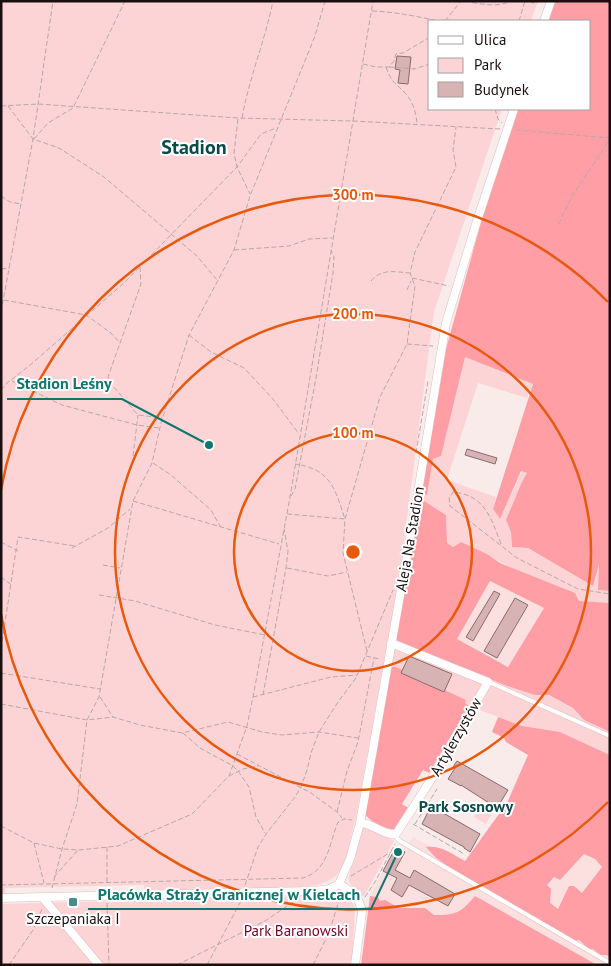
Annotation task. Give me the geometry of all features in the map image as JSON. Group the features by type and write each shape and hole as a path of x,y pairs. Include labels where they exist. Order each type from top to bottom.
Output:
{"street":[{"path":"544,20 551,2"},
{"name":"Aleja Na Stadion","path":"341,885 360,823 446,323 514,110"},
{"path":"391,643 488,682"},
{"name":"Artylerzystów","path":"396,836 488,682"},
{"path":"360,823 365,823 396,836"},
{"path":"1,898 46,900 107,896 242,896 329,889 341,885 354,894 361,906 362,912 355,965"},
{"path":"46,900 99,965"}],"lane":[{"path":"488,682 610,736"},
{"path":"396,836 610,963"}],"path":[{"path":"1,312 33,139 54,1"},
{"path":"33,139 48,123 73,108 125,1"},
{"path":"242,118 246,97 268,30 274,1"},
{"path":"9,965 33,930 46,900 77,804 87,720 99,697 131,508 152,463 160,428 189,335 234,250 250,196 315,36 324,1"},
{"path":"229,776 246,726 265,635 283,527 290,498 294,464 373,1"},
{"path":"446,20 461,1"},
{"path":"465,1 506,4 511,1"},
{"path":"518,20 525,1"},
{"path":"530,1 532,3 551,2"},
{"path":"371,11 415,15 434,20"},
{"path":"388,67 394,61 396,54 403,53 428,38"},
{"path":"363,64 414,69 428,65"},
{"path":"388,67 391,80 406,94 411,103 415,111 417,124"},
{"path":"1,106 38,104 73,108 238,118 281,118 507,129 610,138 601,155 565,208 559,224"},
{"path":"8,106 33,139 59,148 104,177 197,256 218,280"},
{"path":"495,110 498,119 507,129"},
{"path":"238,118 234,154 250,196"},
{"path":"407,290 412,281 410,273 415,252 456,167 453,150 456,127"},
{"path":"1,390 140,267 172,236 238,167 261,134 277,128"},
{"path":"1,196 10,202 21,204"},
{"path":"234,250 289,246 309,239 333,238"},
{"path":"290,498 295,489 316,378 333,273 334,257 331,249"},
{"path":"140,267 141,284 108,377 112,385 138,415 163,418"},
{"path":"1,269 10,268"},
{"path":"371,281 377,274 388,272 410,273"},
{"path":"412,277 449,286"},
{"path":"368,652 343,553 344,519 380,397 407,344 415,286 412,281"},
{"path":"4,300 86,315 111,333 119,342"},
{"path":"189,335 211,352 244,368 273,399 300,435"},
{"path":"407,344 434,346"},
{"path":"416,454 429,375"},
{"path":"11,380 62,405 137,425 160,428"},
{"path":"133,456 138,415"},
{"path":"152,463 171,475 211,510 220,527"},
{"path":"294,464 314,468 324,474 336,491 344,519"},
{"path":"501,544 490,516 480,503 467,494 453,492 449,498 450,506 517,558 578,589 610,594"},
{"path":"133,502 280,544"},
{"path":"72,548 108,528 131,508"},
{"path":"287,514 344,519"},
{"path":"263,695 286,568 288,551 283,527"},
{"path":"1,649 18,537 75,546"},
{"path":"1,542 17,550"},
{"path":"103,565 121,568"},
{"path":"286,568 328,576 348,572"},
{"path":"1,577 12,586"},
{"path":"206,965 242,896 258,847 295,798 301,787 319,732 358,675 393,588"},
{"path":"99,595 135,601 215,625 265,635"},
{"path":"366,656 388,660"},
{"path":"337,812 347,771 358,738 374,658"},
{"path":"1,673 100,689"},
{"path":"253,697 331,677 358,675"},
{"path":"99,697 113,717"},
{"path":"1,704 87,720 113,717 140,725 182,733 228,722 262,732 282,735 319,732 358,738"},
{"path":"182,733 200,748 233,766 238,771 249,787 256,817 266,834"},
{"path":"237,754 301,787 337,812 342,819"},
{"path":"1,826 34,843 62,849 79,850 118,846 192,814 229,776 238,771 259,766"},
{"path":"415,825 437,789"},
{"path":"1,885 298,879 311,875 322,864 329,850 337,824 342,819 351,819 360,823"},
{"path":"407,820 464,854"},
{"path":"364,898 375,882 396,836"},
{"path":"34,843 44,884"},
{"path":"107,846 107,882"},
{"path":"54,878 79,850"},
{"path":"313,965 329,933 341,885"},
{"path":"177,965 265,921 289,902 298,899 306,891"},
{"path":"107,896 109,965"}],"shaded area":[{"path":"552,1 610,1 610,591 598,590 599,564 593,586 528,548 512,547 511,532 506,520 527,473 521,471 500,519 493,509 533,384 465,357 441,456 433,459 427,495 421,493 446,349 514,110 591,110 591,20 545,20"},
{"path":"421,499 446,515 447,543 453,547 461,542 487,554 500,563 575,593 579,601 610,603 610,732 584,720 573,708 549,695 535,695 507,686 396,640","holes":["490,581 544,608 508,667 457,639"]},
{"path":"490,581 544,607 509,667 457,639"},
{"path":"396,667 466,700 465,703 469,706 429,773 423,770 402,804 410,809 395,829 378,825 365,814 390,669"},
{"path":"498,717 522,726 560,732 610,755 610,958 607,955 600,955 593,949 590,950 579,940 574,941 459,874 436,858 426,847 437,847 465,861 507,803 528,755 492,732","holes":["584,854 595,859 602,867 582,893 574,886 569,886 558,909 550,903 551,889 547,885 554,877 560,880"]},
{"path":"610,766 610,965 362,965 370,896 396,846 404,851 413,837 466,866"},
{"path":"370,896 378,897 380,901 385,900 399,908 425,908 434,915 458,912 475,896 597,965 361,965"}],"green space":[{"path":"1,1 538,1 531,20 428,20 428,110 502,110 434,312 399,579 356,817 343,867 337,875 328,881 298,888 145,893 144,885 5,888 5,896 1,896"},
{"path":"465,357 533,384 527,398 478,383 447,480 496,497 493,509 500,519 522,471 528,474 506,520 511,532 512,547 528,548 593,585 599,560 598,590 610,591 610,603 578,601 461,542 453,547 447,543 446,515 421,499 421,493 427,495 433,459 441,455"},
{"path":"396,640 507,686 535,695 548,695 573,708 584,720 610,732 610,755 560,732 522,726 469,706 465,703 466,700 396,667 390,669"},
{"path":"481,806 492,813 486,824 474,817"},
{"path":"363,827 394,841 362,897 351,885 349,878 351,865"},
{"name":"Park Baranowski","path":"342,895 348,897 355,907 352,965 1,965 1,904"}],"building":[{"path":"397,56 411,57 408,84 398,83 400,70 395,69"},
{"path":"467,449 497,458 495,464 465,455"},
{"path":"494,591 500,594 473,641 466,637"},
{"path":"515,598 528,605 497,658 484,651"},
{"path":"409,656 452,674 444,692 401,673"},
{"path":"457,761 508,790 497,808 448,779"},
{"path":"431,806 480,834 470,852 422,824"},
{"path":"396,847 405,852 395,870 410,878 414,870 455,894 448,906 409,885 402,897 391,890 397,878 383,871"}],"place":[{"name":"Stadion Leśny","path":"209,445"},
{"name":"Placówka Straży Granicznej w Kielcach","path":"398,852"},
{"name":"Szczepaniaka I","path":"73,902"}],"district":[{"name":"Stadion","path":"194,147"},
{"name":"Park Sosnowy","path":"466,806"}]}
